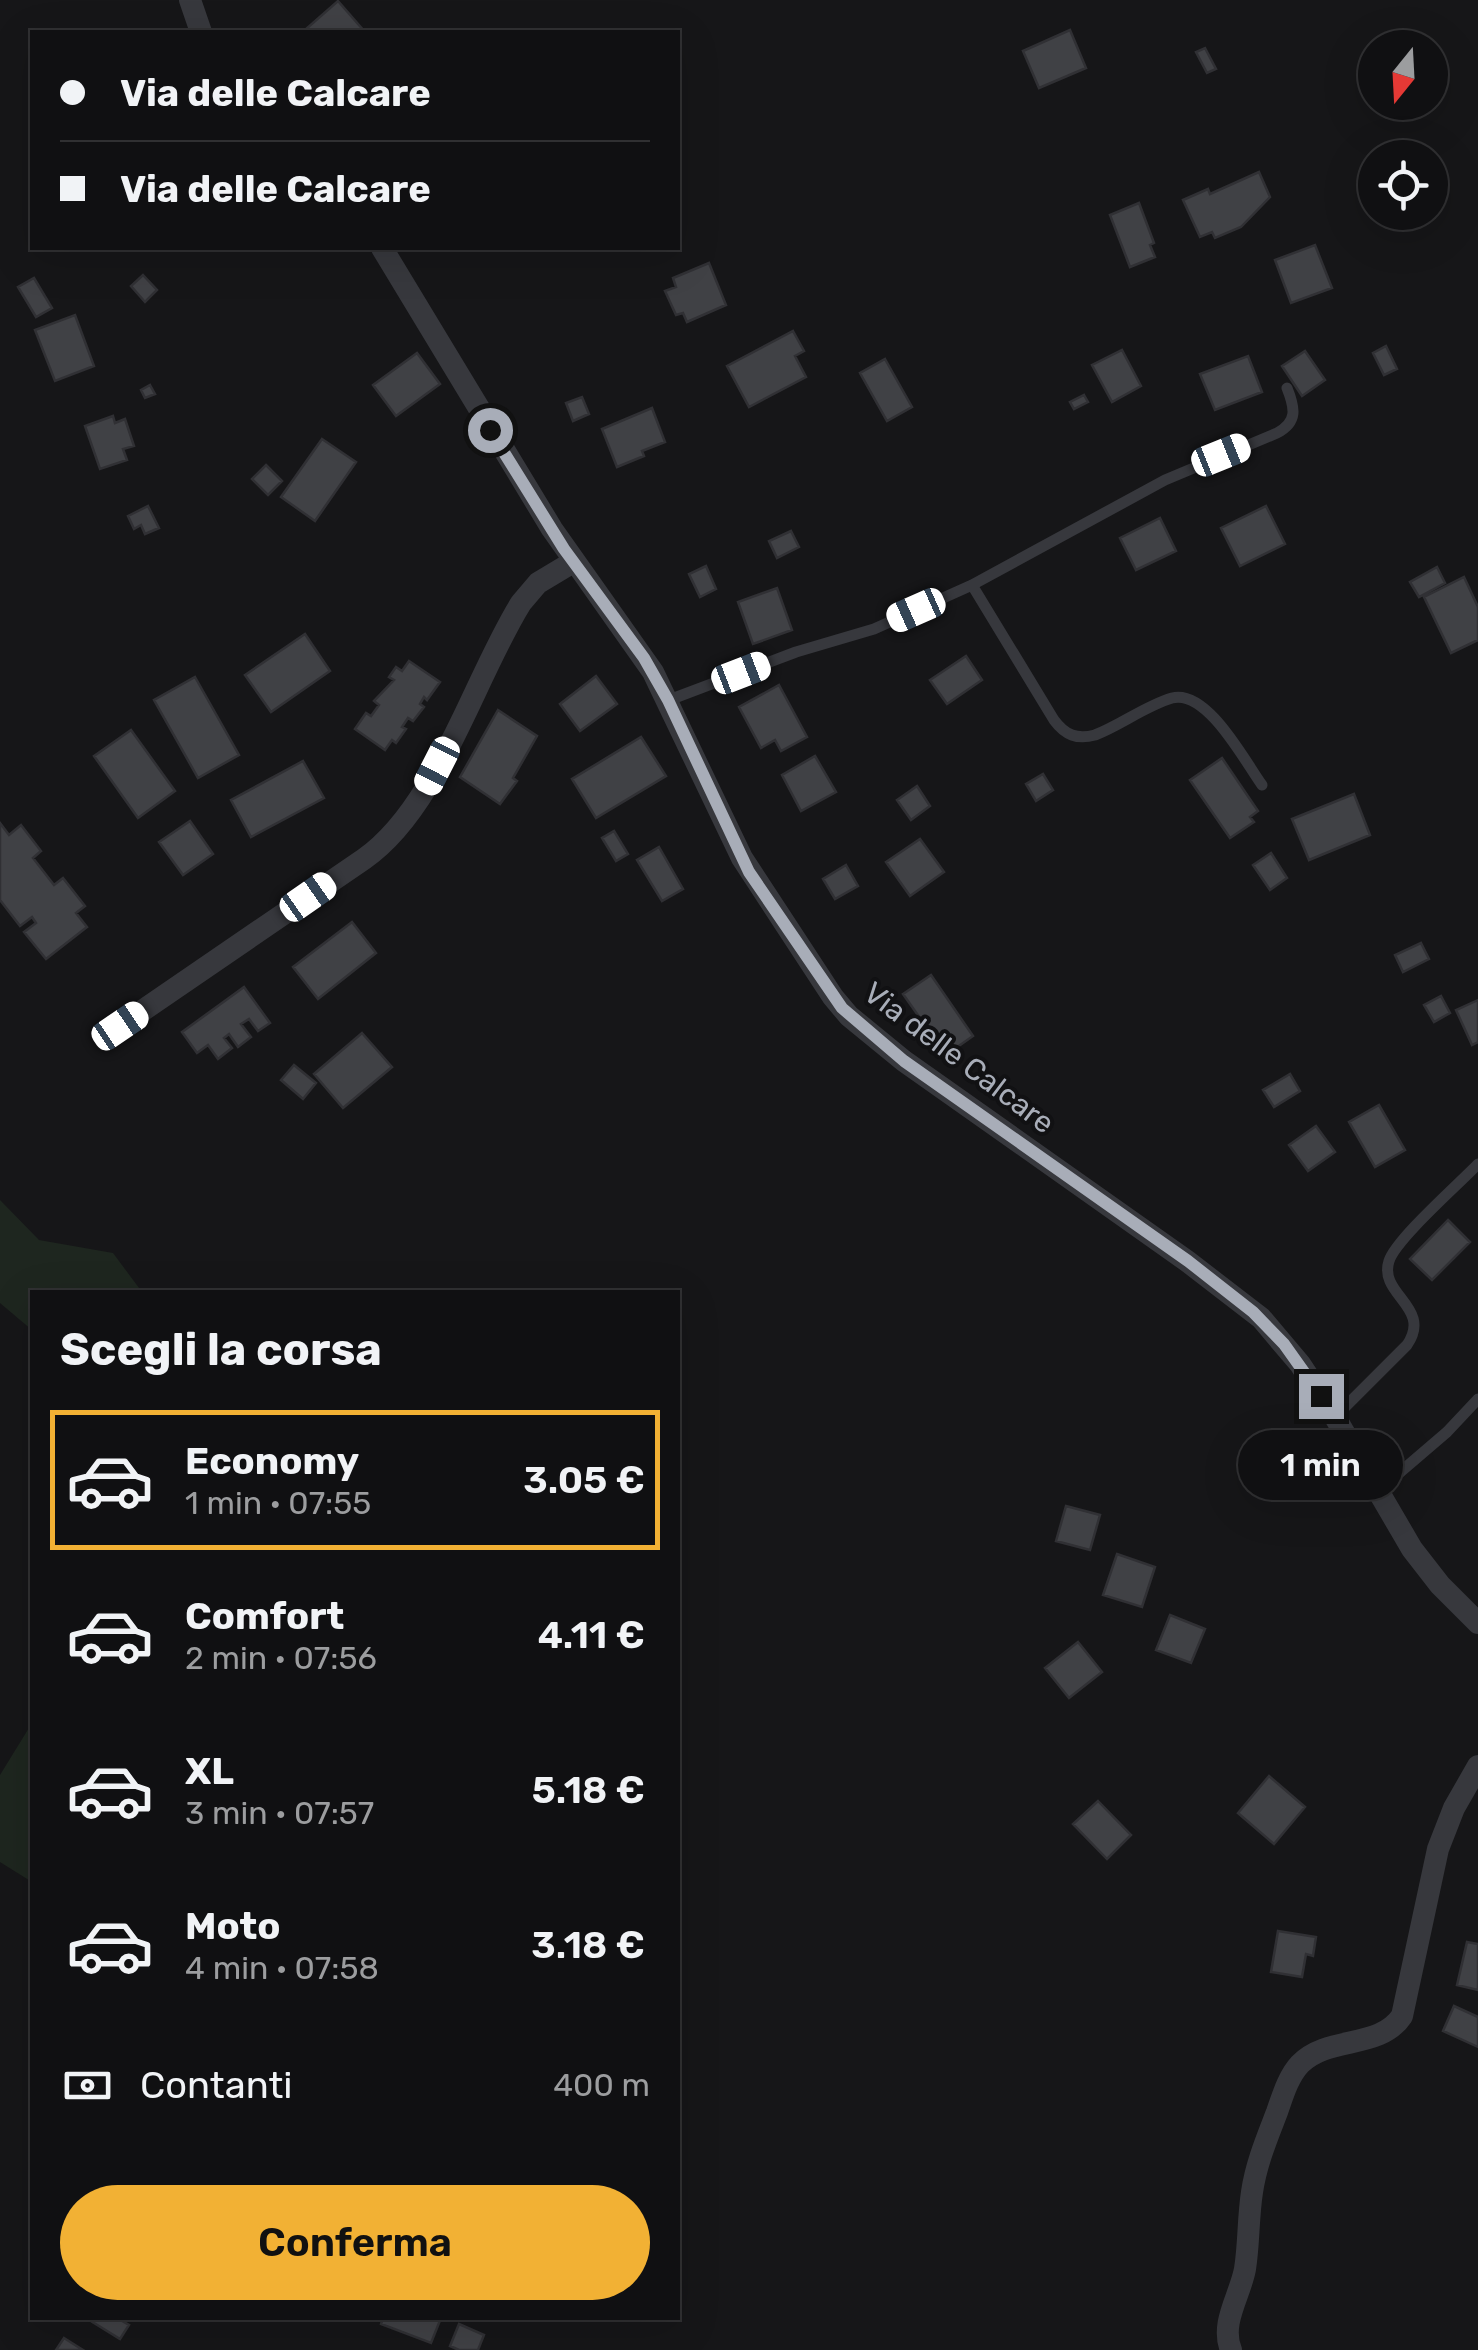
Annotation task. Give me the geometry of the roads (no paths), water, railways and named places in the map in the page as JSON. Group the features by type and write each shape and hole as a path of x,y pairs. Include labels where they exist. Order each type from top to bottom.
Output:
{"street":[{"path":"190,0 200,30"},
{"name":"Via delle Calcare","path":"383,250 480,414 668,700 749,872 849,1016 904,1061 1188,1261 1253,1312 1300,1364 1412,1549 1440,1586 1478,1623"},
{"path":"120,1026 374,852 395,833 421,796 521,603 538,583 574,562"},
{"path":"1231,2350 1227,2328 1246,2264 1256,2172 1286,2085 1294,2071 1312,2055 1379,2035 1402,2016 1438,1849 1454,1808 1478,1766"}],"lane":[{"path":"668,700 796,652 874,629 972,584 1155,484 1283,430 1292,422 1294,410 1287,388"},
{"path":"972,584 1054,720 1068,734 1082,738 1095,735 1171,699 1190,698 1208,710 1262,785"},
{"path":"1335,1417 1407,1344 1414,1330 1412,1312 1392,1286 1388,1274 1393,1252 1478,1164"},
{"path":"1378,1492 1447,1432 1478,1399"}]}
